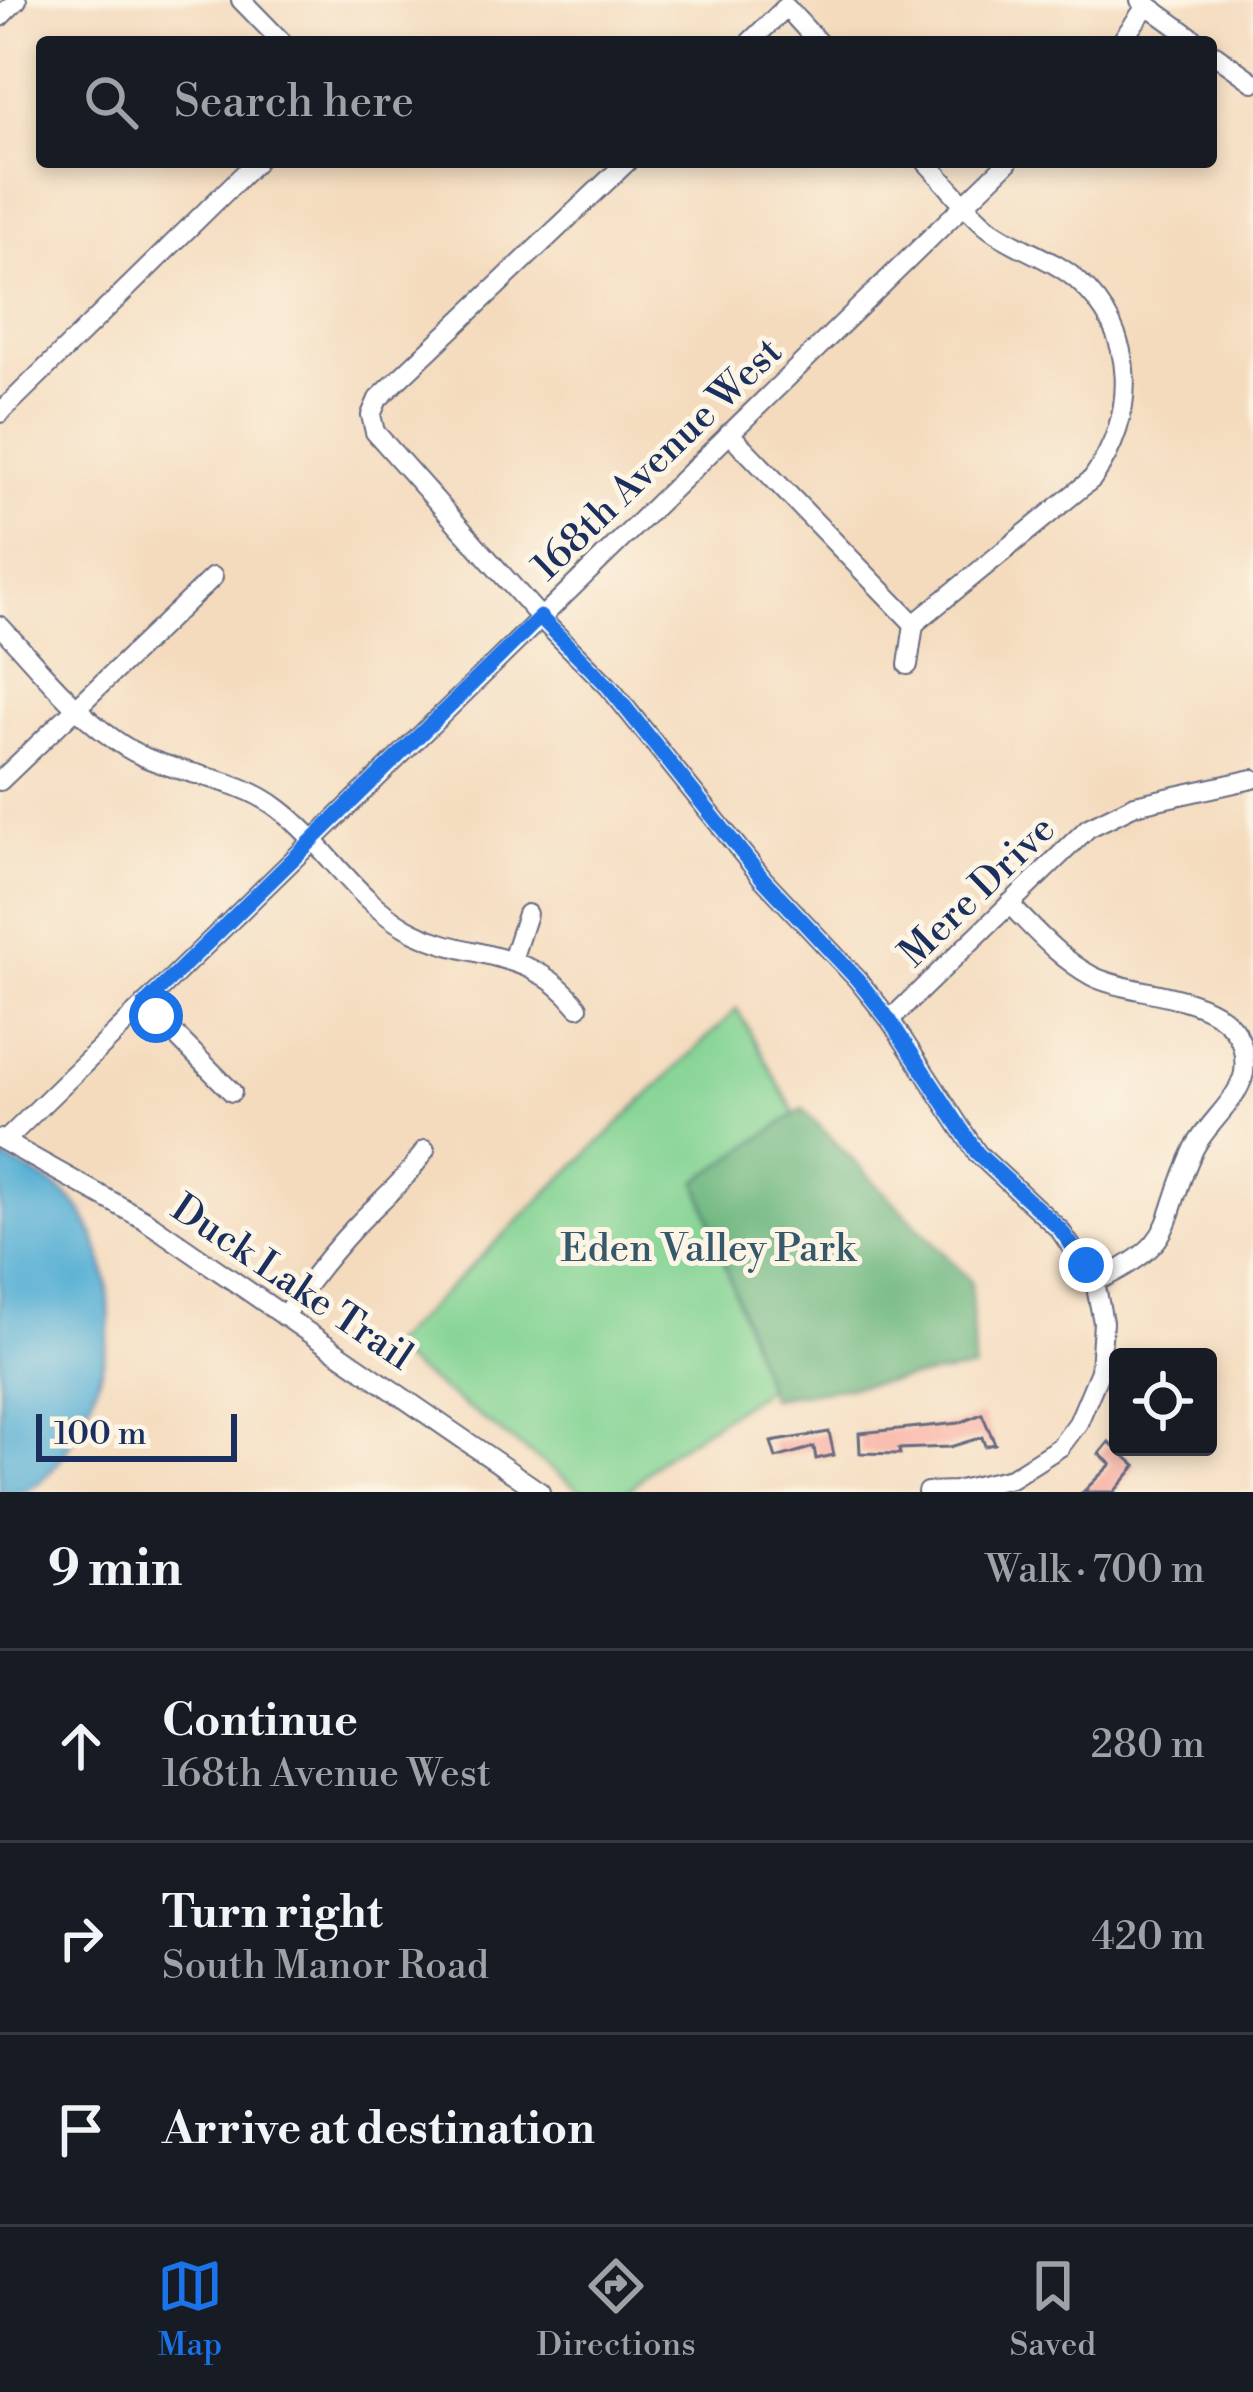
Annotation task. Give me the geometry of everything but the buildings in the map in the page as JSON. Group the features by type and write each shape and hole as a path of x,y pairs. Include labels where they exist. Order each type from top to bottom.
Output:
{"street":[{"path":"0,16 16,0"},
{"path":"241,0 276,36"},
{"path":"1124,36 1144,3 1190,36"},
{"path":"756,36 786,7 813,36"},
{"path":"1217,56 1253,82"},
{"path":"0,413 250,168"},
{"path":"620,168 378,399 370,415 375,432 609,687 763,879 857,979 977,1153 1060,1229 1095,1282 1103,1322 1100,1371 1078,1423 1060,1447 1011,1478 955,1491 927,1492"},
{"path":"908,665 914,624 1092,479 1114,444 1125,404 1121,348 1096,299 1053,263 991,230 932,168"},
{"name":"168th Avenue West","path":"3,1140 1002,168"},
{"path":"729,433 914,624"},
{"path":"0,781 213,577"},
{"path":"0,626 114,738 140,754 254,793 278,808 408,929 512,960 550,977 578,1007"},
{"name":"Mere Drive","path":"890,1021 1067,845 1135,805 1253,778"},
{"path":"1009,904 1056,951 1098,979 1205,1004 1235,1028 1245,1048 1243,1078 1196,1145 1167,1228 1134,1264 1095,1282"},
{"path":"512,960 527,914"},
{"path":"145,1004 232,1092"},
{"path":"1235,1028 1253,1016"},
{"name":"Duck Lake Trail","path":"3,1140 145,1220 538,1491"},
{"path":"284,1316 327,1258 396,1190 425,1150"}],"green space":[{"name":"Eden Valley Park","path":"737,1009 803,1128 777,1382 662,1458 627,1492 583,1492 386,1349"},
{"path":"803,1109 971,1281 974,1369 770,1398 697,1181"}],"water":[{"path":"0,1157 57,1187 83,1214 100,1255 110,1316 101,1371 71,1442 43,1479 27,1490 10,1492 0,1492"}],"route":[{"path":"156,1016 145,1004 540,617 609,687 763,879 857,979 977,1153 1060,1229 1086,1265"}]}
